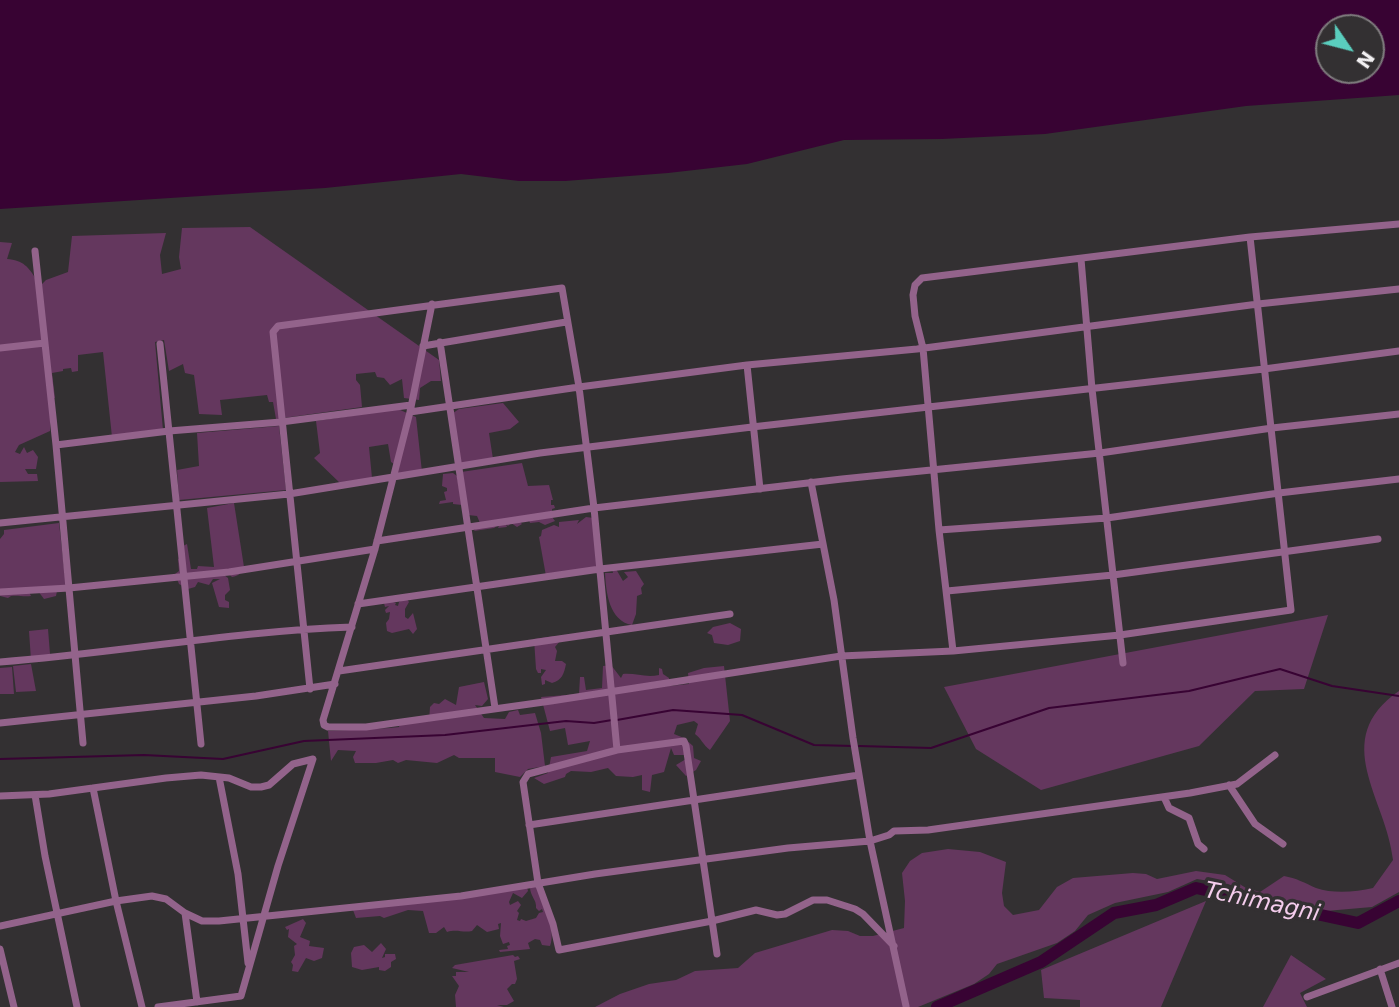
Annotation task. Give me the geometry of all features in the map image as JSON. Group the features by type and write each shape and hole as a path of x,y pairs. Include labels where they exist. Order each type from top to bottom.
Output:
{"street":[{"path":"953,651 923,348 913,295 915,285 922,278 1250,237 1399,224"},
{"path":"432,304 410,409 375,549 323,720 328,727 366,727 841,656 953,651 1120,635 1291,610 1250,237"},
{"path":"36,251 57,445 83,743"},
{"path":"1081,259 1092,389 1123,663"},
{"path":"310,689 273,332 278,326 562,288 579,387 594,508 617,750"},
{"path":"57,445 169,431 449,406 747,365 923,348 1258,304 1399,289"},
{"path":"423,346 566,322"},
{"path":"440,342 495,708"},
{"path":"0,348 45,343"},
{"path":"160,344 201,744"},
{"path":"0,523 289,494 586,447 1399,351"},
{"path":"747,365 760,489"},
{"path":"377,541 594,508 811,482 1100,453 1272,428 1399,414"},
{"path":"939,530 1107,518 1399,479"},
{"path":"811,482 834,600 870,841 906,1006"},
{"path":"947,591 1113,575 1285,554 1378,539"},
{"path":"358,604 600,569 823,544"},
{"path":"0,592 184,577 375,549"},
{"path":"339,671 730,614"},
{"path":"0,662 189,640 352,627"},
{"path":"0,723 335,684"},
{"path":"717,954 712,921 702,860 694,799 684,741 617,750 528,774 523,782 538,883 560,951 712,921 756,910 785,914 813,900 855,909 894,946"},
{"path":"0,926 116,901 159,896 202,921 263,918 461,896 788,848 870,841 894,831 928,830 1164,797 1241,782 1275,755"},
{"path":"0,796 35,795 201,775 261,787 269,785 293,764 313,759 241,996 158,1007"},
{"path":"529,825 859,775"},
{"path":"219,777 238,874 249,967"},
{"path":"1229,785 1255,824 1283,844"},
{"path":"93,788 116,901 142,1007"},
{"path":"35,795 77,1007"},
{"path":"1164,797 1170,808 1189,818 1198,844 1204,849"},
{"path":"185,913 197,1002"},
{"path":"0,948 14,1007"},
{"path":"1307,997 1399,963"},
{"path":"1380,969 1392,1007"}],"shaded area":[{"path":"0,0 1399,0 1399,95 1246,106 1045,134 844,140 747,164 668,173 565,181 519,181 461,174 325,188 0,209"},
{"path":"250,227 439,360 441,381 431,381 420,388 419,400 404,398 402,379 390,385 384,378 377,377 375,372 356,374 362,407 276,419 273,402 269,402 267,395 220,400 222,415 199,414 194,375 185,373 183,364 169,371 164,340 155,342 163,430 112,437 103,352 78,355 78,371 72,372 71,368 52,373 55,398 52,398 39,287 46,280 68,272 72,236 166,233 160,255 162,274 181,269 179,257 182,228"},
{"path":"0,242 12,243 7,259 25,265 37,281 50,402 50,431 19,445 15,452 20,454 24,447 27,453 33,450 38,457 36,469 25,469 28,474 37,474 38,481 0,482"},
{"path":"503,403 519,422 510,429 489,433 493,459 460,464 453,413 459,409"},
{"path":"398,409 416,417 422,472 393,477 397,466 391,462 388,444 369,447 372,478 341,484 314,458 320,453 316,421"},
{"path":"279,426 286,490 179,500 177,470 199,466 197,433"},
{"path":"522,463 528,486 549,485 553,500 551,505 555,508 552,509 552,517 555,521 545,525 539,522 530,523 529,520 520,522 522,524 517,527 511,523 508,526 506,524 507,527 498,528 500,524 494,528 474,531 480,523 477,516 468,515 461,472"},
{"path":"453,473 457,476 462,505 453,502 439,504 440,501 446,500 444,492 447,488 442,486 443,474"},
{"path":"234,503 244,567 240,574 232,577 225,570 224,575 228,578 230,590 225,595 225,600 229,602 229,608 219,607 212,583 220,579 213,579 209,585 198,582 195,587 188,589 179,584 175,574 179,571 178,559 181,558 183,546 187,544 191,569 197,569 198,566 214,567 207,508"},
{"path":"586,517 594,518 599,568 546,576 539,537 542,530 554,525 559,527 559,522 579,520 577,524"},
{"path":"59,523 66,585 58,586 56,596 44,599 38,591 29,592 31,596 0,596 0,539 4,530"},
{"path":"612,569 616,569 623,581 628,577 624,572 636,571 644,584 641,588 642,594 637,596 632,625 618,618 610,605 605,573 613,573"},
{"path":"406,598 409,602 405,617 408,619 413,613 417,629 413,634 409,629 392,633 387,631 386,623 390,612 386,613 385,610 389,606 385,607 383,599 398,606 399,602"},
{"path":"1328,615 1304,689 1255,691 1199,746 1041,790 976,749 944,687"},
{"path":"730,623 741,629 740,641 728,645 714,643 712,635 707,633 713,627"},
{"path":"48,629 50,654 53,655 31,660 29,631"},
{"path":"555,636 560,641 555,647 555,661 562,661 566,664 565,668 558,680 552,683 545,680 542,685 541,677 546,670 541,669 541,673 538,673 536,669 534,639"},
{"path":"31,664 36,691 16,692 13,666"},
{"path":"611,665 621,678 623,674 659,675 659,668 662,669 663,674 669,678 669,686 689,684 688,673 724,666 730,721 710,750 695,734 698,724 694,721 677,725 674,734 693,746 694,758 701,761 696,770 686,776 676,765 686,759 684,755 674,755 671,748 664,772 652,775 650,792 642,790 642,775 616,776 608,768 591,772 571,771 565,777 544,784 534,778 548,773 551,757 587,751 590,741 568,745 565,728 550,731 541,697 579,694 580,677 584,677 586,690 602,688 603,666"},
{"path":"12,667 14,694 0,694 0,668"},
{"path":"484,682 488,699 482,706 475,705 484,718 505,719 509,712 518,710 520,715 535,713 541,733 545,766 528,769 520,777 495,772 495,758 459,758 454,755 437,763 406,760 398,763 393,760 355,763 353,757 356,751 338,750 331,761 328,731 390,728 399,727 400,724 429,721 430,707 434,703 439,704 445,699 456,705 459,687"},
{"path":"1399,691 1399,892 1372,907 1326,911 1268,900 1228,884 1197,879 1168,892 1115,903 1088,915 1075,931 1057,943 997,964 989,974 974,984 918,1007 595,1007 620,994 649,984 676,980 695,971 738,968 755,953 832,930 873,936 904,928 902,873 910,861 922,853 948,849 980,852 1006,862 1002,893 1004,906 1013,915 1039,910 1057,887 1073,878 1133,873 1146,874 1157,879 1196,871 1225,875 1246,888 1260,892 1284,876 1330,891 1373,888 1393,860 1389,837 1367,771 1364,750 1367,730 1378,710"},
{"path":"536,884 552,932 550,946 542,945 540,940 535,939 528,943 530,949 500,952 499,950 508,949 507,946 510,945 509,942 503,944 500,936 501,923 498,924 499,929 487,932 477,925 472,931 466,932 447,932 444,927 436,933 429,933 423,911 408,910 384,918 356,918 353,910 527,887 528,891 522,898 513,893 509,902 510,905 518,901 521,905 517,911 517,920 526,921 543,912 542,909 539,911 536,908 530,890 530,887"},
{"path":"1206,901 1161,1007 1080,1007 1080,1000 1044,998 1041,970"},
{"path":"303,919 306,923 300,937 310,941 309,946 324,948 322,958 314,961 306,958 298,972 292,971 291,962 295,955 294,946 297,944 288,937 289,929 285,927"},
{"path":"381,943 386,949 382,958 385,954 395,954 396,959 391,962 391,967 385,971 379,970 379,967 362,970 352,967 351,953 354,947 364,945 372,952"},
{"path":"513,955 520,959 514,961 517,979 515,984 507,989 514,1001 507,1005 497,1005 504,1007 456,1007 455,995 459,986 452,976 456,976 456,972 469,972 452,968 455,965"},
{"path":"1291,955 1326,979 1300,993 1307,1007 1263,1007"}],"waterway":[{"path":"859,746 931,748 1049,708 1189,691 1280,669 1332,686 1399,696"},
{"path":"617,720 673,710 742,715 814,745 853,746"},
{"path":"0,759 144,755 223,759 304,741 445,735 566,721 594,723 612,720"},
{"name":"Tchimagni","path":"937,1007 1041,962 1114,913 1156,905 1196,888 1358,923 1399,901"}]}
